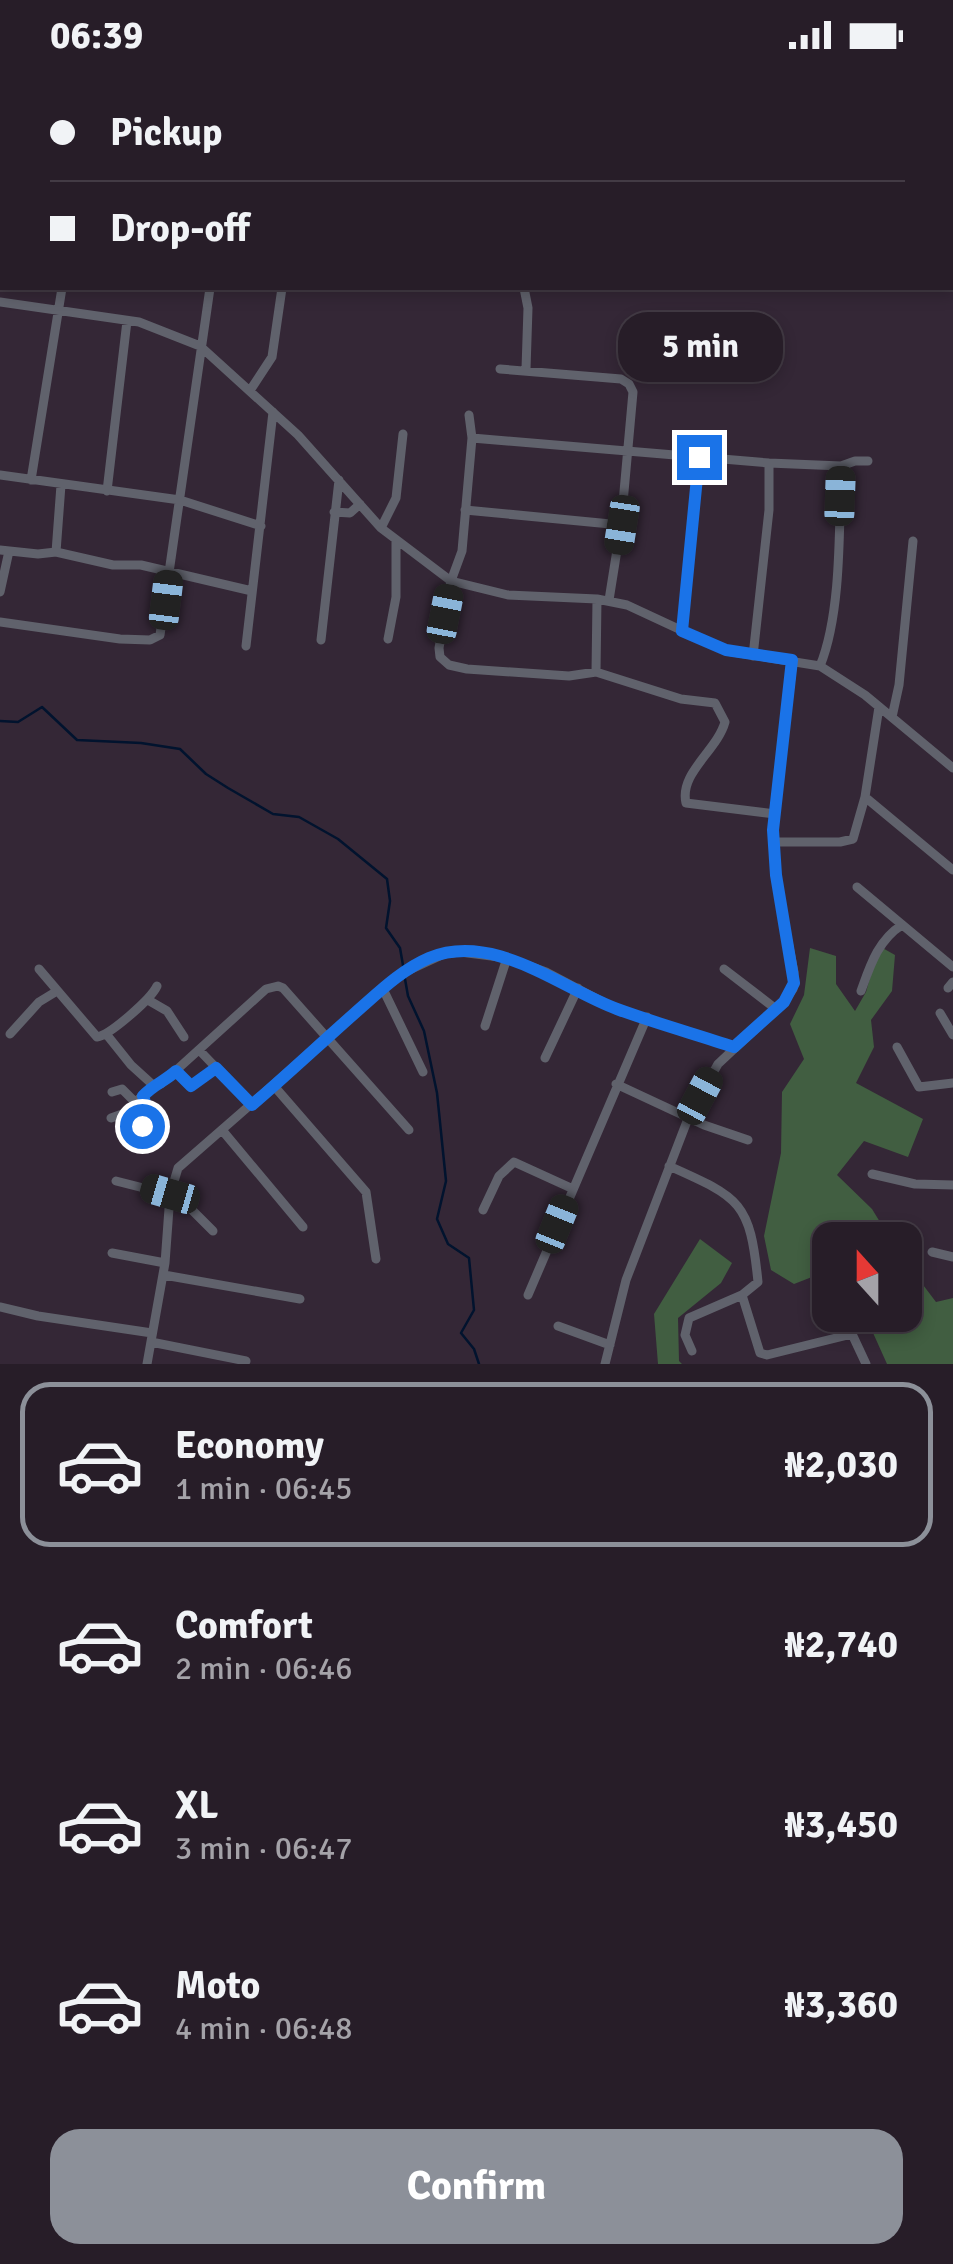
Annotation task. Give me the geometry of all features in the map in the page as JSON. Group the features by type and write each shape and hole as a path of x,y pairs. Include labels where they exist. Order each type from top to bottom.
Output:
{"street":[{"path":"31,480 62,290"},
{"path":"0,622 120,639 157,638 162,630 210,290"},
{"path":"251,389 272,357 282,290"},
{"path":"524,290 528,308 526,369"},
{"path":"0,302 127,320 168,331 200,346 251,389 381,528 451,581 508,594 627,604 706,644 820,666 848,682 953,768"},
{"path":"107,491 127,320"},
{"path":"500,369 626,382 633,392 622,525 609,600"},
{"path":"246,646 273,412"},
{"path":"469,415 472,438 461,562 451,581 439,648 444,662 467,669 562,676 596,672 680,699 715,704 724,718 722,733 686,784 686,803 774,814"},
{"path":"381,528 396,498 403,434"},
{"path":"472,438 770,463 841,466 854,461 868,462"},
{"path":"682,631 699,457"},
{"path":"753,656 769,510 770,463"},
{"path":"820,666 828,647 836,576 841,466"},
{"path":"0,475 180,500 260,526"},
{"path":"321,640 339,480"},
{"path":"56,552 61,484"},
{"path":"334,512 350,513 360,504"},
{"path":"466,510 622,525"},
{"path":"388,639 396,597 396,540"},
{"path":"892,717 899,685 912,541"},
{"path":"0,592 4,551 56,552 252,590"},
{"path":"596,672 597,599"},
{"path":"605,1364 626,1280 689,1116 711,1076 734,1047 789,996 795,978 773,842 792,660"},
{"path":"773,842 850,840 854,836 865,796 879,707"},
{"path":"865,796 953,870"},
{"path":"857,887 953,967"},
{"path":"861,991 874,955 891,932 902,925"},
{"path":"147,1364 166,1264 170,1194 184,1161 383,989 430,958 460,952 508,958 616,1009 734,1047"},
{"path":"485,1026 508,958"},
{"path":"39,969 94,1036 107,1035 148,1000 158,986"},
{"path":"724,969 776,1009"},
{"path":"110,1118 125,1114 153,1085 161,1084 200,1051 266,989 278,986 409,1130"},
{"path":"545,1058 578,988"},
{"path":"383,989 423,1072"},
{"path":"10,1034 39,1002 57,990"},
{"path":"148,1000 167,1010 184,1037"},
{"path":"940,1012 953,1035"},
{"path":"528,1295 647,1017"},
{"path":"107,1035 153,1085"},
{"path":"897,1047 919,1087 953,1082"},
{"path":"200,1051 252,1105"},
{"path":"176,1071 191,1086 216,1068"},
{"path":"616,1084 704,1125 748,1140"},
{"path":"274,1086 366,1192 376,1259"},
{"path":"112,1092 122,1088 139,1100 150,1118 142,1126 133,1125 125,1114"},
{"path":"222,1130 303,1227"},
{"path":"484,1210 504,1168 514,1162 571,1188"},
{"path":"669,1166 715,1186 747,1217 758,1282 742,1295 689,1318 685,1335 692,1351"},
{"path":"872,1174 915,1184 953,1185"},
{"path":"116,1181 170,1194 186,1203 213,1231"},
{"path":"932,1252 953,1257"},
{"path":"112,1253 166,1264"},
{"path":"164,1276 300,1299"},
{"path":"742,1295 760,1353 766,1355 852,1334 866,1364"},
{"path":"0,1307 246,1360"},
{"path":"558,1326 610,1345"}],"green space":[{"path":"879,946 895,955 892,991 871,1020 874,1047 856,1083 923,1119 908,1157 864,1141 837,1175 880,1222 812,1222 812,1277 794,1284 771,1270 764,1236 781,1153 782,1092 804,1059 790,1024 804,995 810,948 836,956 836,984 855,1011 866,992"},
{"path":"700,1239 732,1263 721,1283 678,1318 682,1364 658,1364 654,1314"},
{"path":"922,1283 936,1302 953,1298 953,1364 887,1364 873,1332 922,1332"}],"waterway":[{"path":"0,721 18,722 42,707 77,740 180,749 206,774 273,814 299,817 338,839 387,879 390,901 386,928 400,948 404,971"},
{"path":"405,979 408,996 424,1031 437,1093 446,1181 437,1219 448,1244 469,1258 474,1310 461,1333 474,1349 479,1364"}],"route":[{"path":"142,1126 150,1118 143,1096 176,1071 191,1086 216,1068 252,1105 383,989 430,958 444,954 508,958 546,972 616,1009 734,1047 789,996 795,978 776,875 773,830 792,660 726,650 682,631 699,457"}]}
